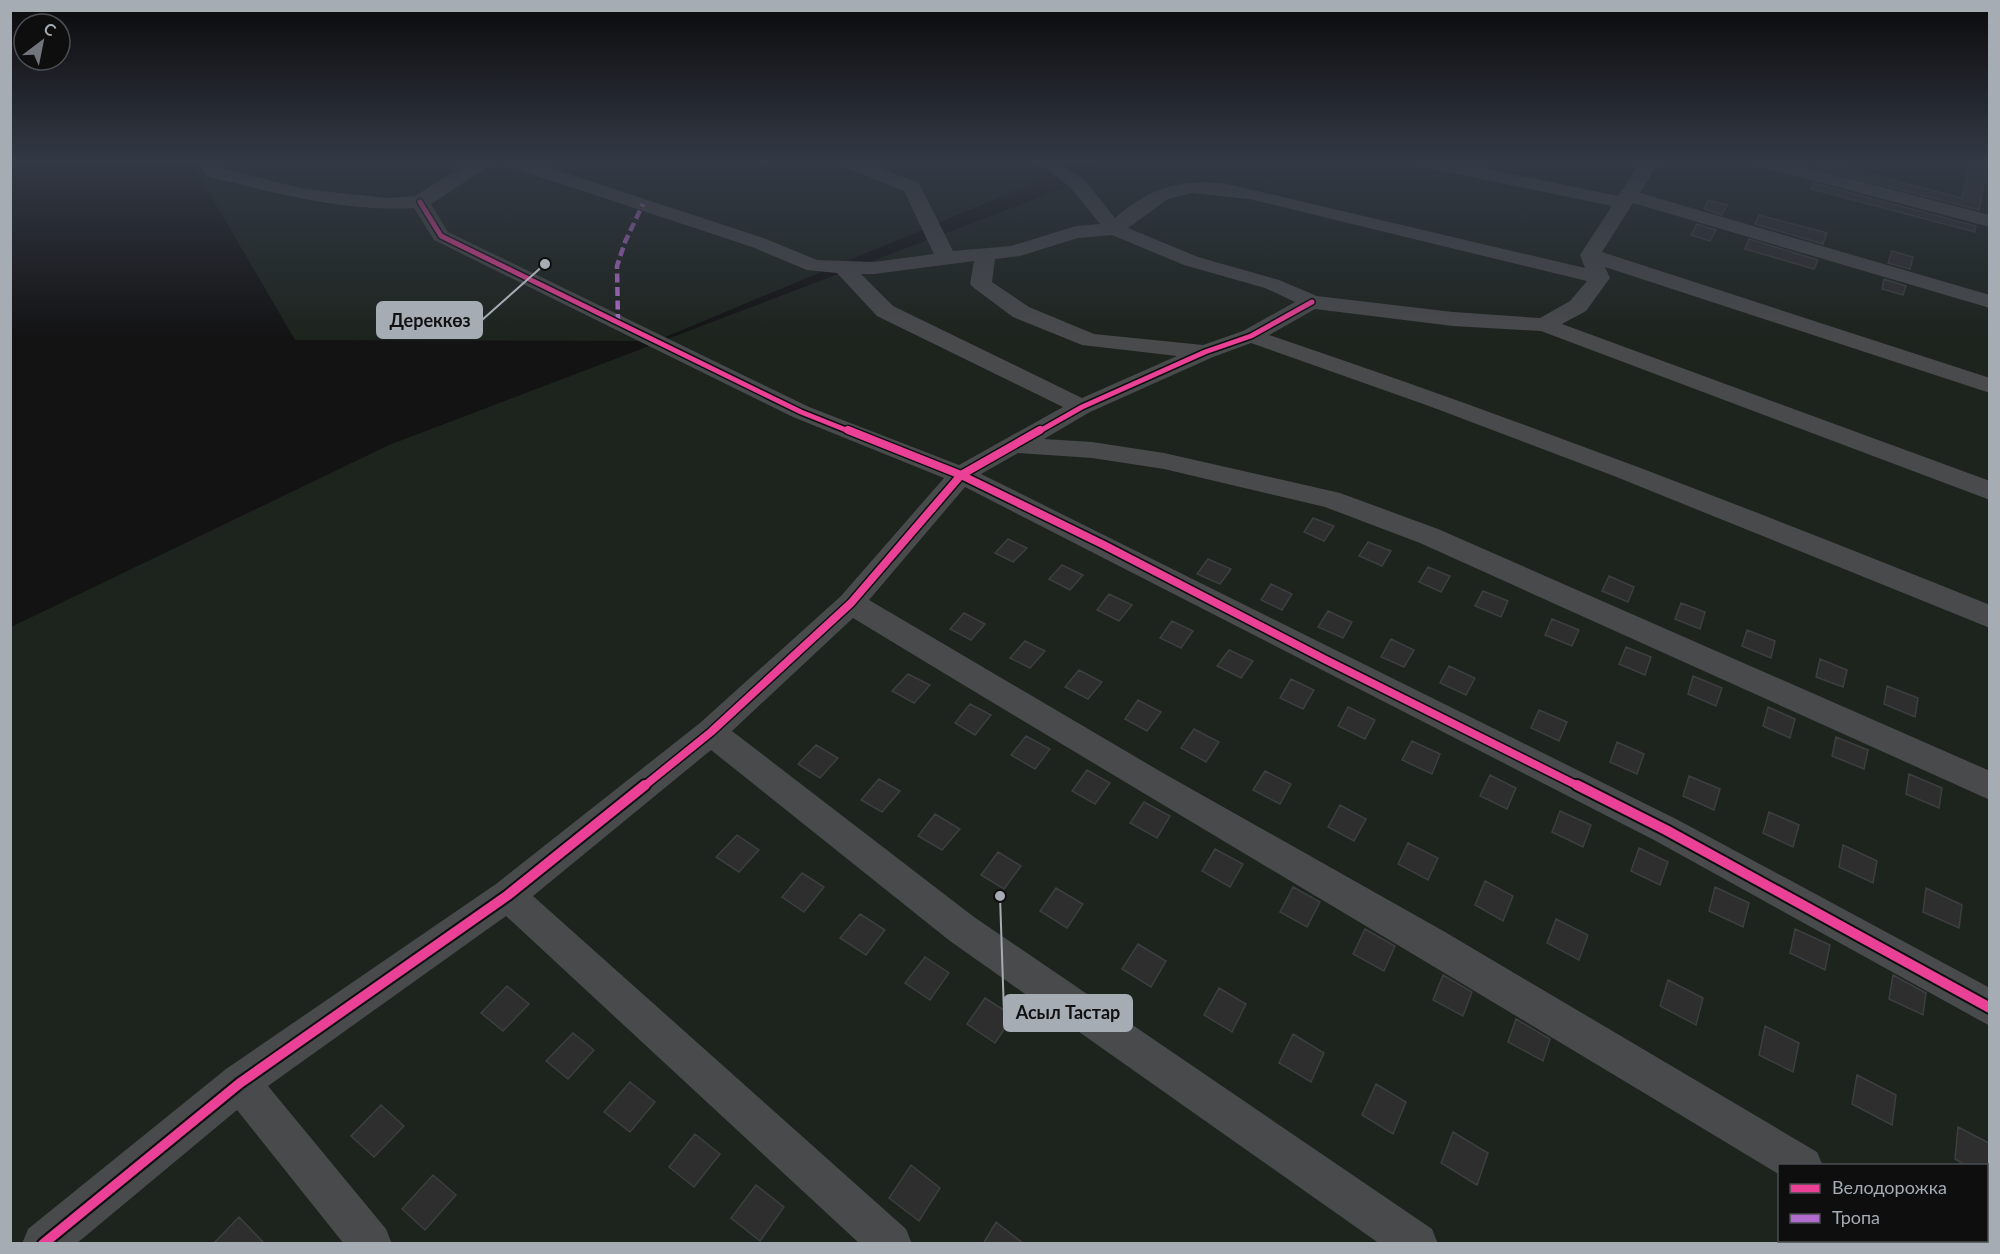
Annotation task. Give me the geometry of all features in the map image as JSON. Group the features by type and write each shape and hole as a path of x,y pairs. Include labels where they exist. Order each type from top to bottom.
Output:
{"street":[{"path":"431,221 441,236 801,412 961,476 1104,545 1666,830 1989,1008"},
{"path":"691,221 759,243 814,266 874,268 945,258 1013,252 1076,232 1114,229 1191,261 1272,284 1312,302 1453,319 1544,325 1989,491"},
{"path":"928,221 945,258"},
{"path":"1107,221 1114,229"},
{"path":"1114,229 1124,221"},
{"path":"1362,221 1599,278"},
{"path":"1590,255 1613,221"},
{"path":"1703,221 1989,302"},
{"path":"985,254 981,284 1021,312 1090,340 1205,352"},
{"path":"1590,255 1599,278"},
{"path":"1590,255 1989,386"},
{"path":"843,267 885,310 1082,407"},
{"path":"1544,325 1578,306 1599,278"},
{"path":"43,1244 240,1083 508,894 711,732 851,603 961,476 1082,407 1205,352 1251,336 1312,302"},
{"path":"1251,336 1514,428 1816,545 1989,617"},
{"path":"1014,445 1092,450 1164,461 1331,499 1429,536 1989,786"},
{"path":"851,603 1152,783 1432,944 1800,1164"},
{"path":"711,732 962,929 1417,1244"},
{"path":"508,894 891,1244"},
{"path":"240,1083 371,1244"}],"shaded area":[{"path":"225,221 944,221 656,341 295,340"},
{"path":"978,221 1989,221 1989,1243 11,1244 11,627 389,445"}],"building":[{"path":"1757,221 1780,221 1827,233 1823,244 1755,224"},
{"path":"1931,221 1955,221 1976,226 1975,232"},
{"path":"1697,224 1716,230 1710,241 1691,235"},
{"path":"1749,239 1818,260 1814,269 1745,249"},
{"path":"1892,251 1913,257 1910,269 1888,263"},
{"path":"1884,279 1906,286 1903,295 1882,289"},
{"path":"1313,518 1334,526 1324,541 1304,532"},
{"path":"1008,539 1027,548 1013,562 995,553"},
{"path":"1368,542 1391,551 1382,566 1359,556"},
{"path":"1208,559 1231,569 1220,584 1197,574"},
{"path":"1062,565 1083,575 1070,590 1049,579"},
{"path":"1428,567 1450,576 1441,592 1419,582"},
{"path":"1609,576 1634,587 1628,602 1602,591"},
{"path":"1271,584 1292,594 1282,610 1261,600"},
{"path":"1483,591 1508,601 1501,617 1475,606"},
{"path":"1109,594 1132,605 1119,621 1097,610"},
{"path":"1681,603 1705,612 1700,629 1675,619"},
{"path":"1328,611 1352,622 1343,638 1318,627"},
{"path":"964,613 985,624 971,640 950,629"},
{"path":"1552,619 1579,630 1572,646 1545,635"},
{"path":"1172,621 1193,631 1181,648 1160,638"},
{"path":"1747,630 1775,641 1771,658 1742,646"},
{"path":"1391,639 1414,650 1404,667 1381,657"},
{"path":"1025,641 1045,651 1030,668 1010,658"},
{"path":"1626,647 1651,657 1645,675 1619,664"},
{"path":"1229,650 1253,661 1241,678 1217,666"},
{"path":"1820,659 1847,670 1843,687 1816,677"},
{"path":"1449,666 1475,678 1466,695 1440,683"},
{"path":"1079,670 1102,682 1088,699 1065,687"},
{"path":"908,674 930,685 914,703 892,691"},
{"path":"1693,676 1722,688 1716,706 1688,694"},
{"path":"1291,679 1314,690 1303,709 1280,698"},
{"path":"1887,686 1918,698 1915,717 1884,704"},
{"path":"1138,700 1161,712 1147,731 1125,719"},
{"path":"970,704 991,715 975,735 955,723"},
{"path":"1348,707 1375,720 1365,739 1338,726"},
{"path":"1768,707 1795,719 1790,738 1763,726"},
{"path":"1539,710 1567,722 1559,741 1531,728"},
{"path":"1194,729 1219,742 1206,762 1181,748"},
{"path":"1026,736 1050,749 1035,769 1011,755"},
{"path":"1836,737 1868,750 1864,769 1832,756"},
{"path":"1412,741 1440,754 1432,774 1402,760"},
{"path":"1617,742 1644,754 1637,774 1610,762"},
{"path":"816,745 838,758 820,778 798,764"},
{"path":"1087,770 1110,783 1095,804 1072,791"},
{"path":"1265,771 1291,784 1280,804 1253,790"},
{"path":"1909,774 1942,788 1939,808 1906,794"},
{"path":"1490,775 1516,788 1507,809 1480,796"},
{"path":"1689,776 1720,789 1714,810 1683,796"},
{"path":"879,779 900,791 882,812 861,800"},
{"path":"1144,802 1170,816 1157,838 1130,823"},
{"path":"1340,805 1366,819 1354,841 1328,827"},
{"path":"1560,811 1591,825 1583,847 1552,832"},
{"path":"1769,812 1799,825 1793,847 1763,833"},
{"path":"935,814 960,829 942,850 918,836"},
{"path":"737,835 759,850 739,872 716,857"},
{"path":"1408,843 1438,858 1428,880 1398,864"},
{"path":"1843,845 1877,861 1873,883 1839,867"},
{"path":"1639,848 1668,862 1660,885 1631,871"},
{"path":"1215,849 1243,864 1230,887 1202,871"},
{"path":"998,852 1021,866 1004,889 981,875"},
{"path":"802,873 824,887 804,912 782,897"},
{"path":"1485,881 1513,896 1503,921 1475,905"},
{"path":"1293,887 1320,902 1307,927 1280,912"},
{"path":"1715,887 1749,903 1743,927 1709,911"},
{"path":"1056,888 1083,904 1067,928 1040,911"},
{"path":"1926,888 1962,905 1959,928 1923,912"},
{"path":"860,914 885,930 866,955 840,938"},
{"path":"1556,919 1588,935 1579,960 1547,943"},
{"path":"1365,929 1395,946 1384,971 1353,954"},
{"path":"1795,929 1830,945 1825,970 1790,953"},
{"path":"1138,944 1166,961 1151,987 1122,969"},
{"path":"925,957 949,973 930,1000 905,983"},
{"path":"1443,975 1472,992 1463,1016 1433,1000"},
{"path":"1893,975 1926,993 1923,1015 1889,999"},
{"path":"1668,980 1703,998 1696,1025 1660,1006"},
{"path":"507,986 529,1004 503,1031 481,1013"},
{"path":"1219,988 1246,1004 1232,1032 1204,1015"},
{"path":"985,998 1013,1016 995,1043 967,1024"},
{"path":"1516,1019 1550,1039 1543,1061 1508,1042"},
{"path":"1765,1026 1799,1043 1793,1072 1759,1055"},
{"path":"573,1033 594,1050 568,1079 546,1061"},
{"path":"1293,1034 1324,1053 1311,1082 1279,1063"},
{"path":"1857,1075 1896,1095 1892,1125 1852,1104"},
{"path":"630,1082 655,1102 630,1132 604,1112"},
{"path":"1376,1084 1406,1102 1393,1134 1362,1115"},
{"path":"381,1105 404,1126 374,1157 351,1136"},
{"path":"1958,1127 1989,1143 1989,1166 1988,1164 1964,1164 1955,1159"},
{"path":"1453,1132 1488,1153 1477,1185 1441,1163"},
{"path":"695,1134 720,1154 694,1187 669,1167"},
{"path":"911,1165 940,1188 919,1221 889,1198"},
{"path":"433,1175 456,1195 425,1230 402,1209"},
{"path":"756,1185 784,1207 760,1241 731,1218"},
{"path":"239,1217 265,1244 213,1244"},
{"path":"996,1222 1024,1244 983,1244"}],"marked path":[{"path":"618,323 617,266 635,221"}],"cycle path":[{"path":"431,221 441,236 801,412 961,475 1104,545 1326,660 1666,830 1990,1008"},
{"path":"43,1244 240,1083 508,895 711,732 851,603 961,475 1082,407 1205,352 1251,336 1312,302"}],"place":[{"name":"Дереккөз","path":"545,264"},
{"name":"Асыл Тастар","path":"1000,896"}]}
